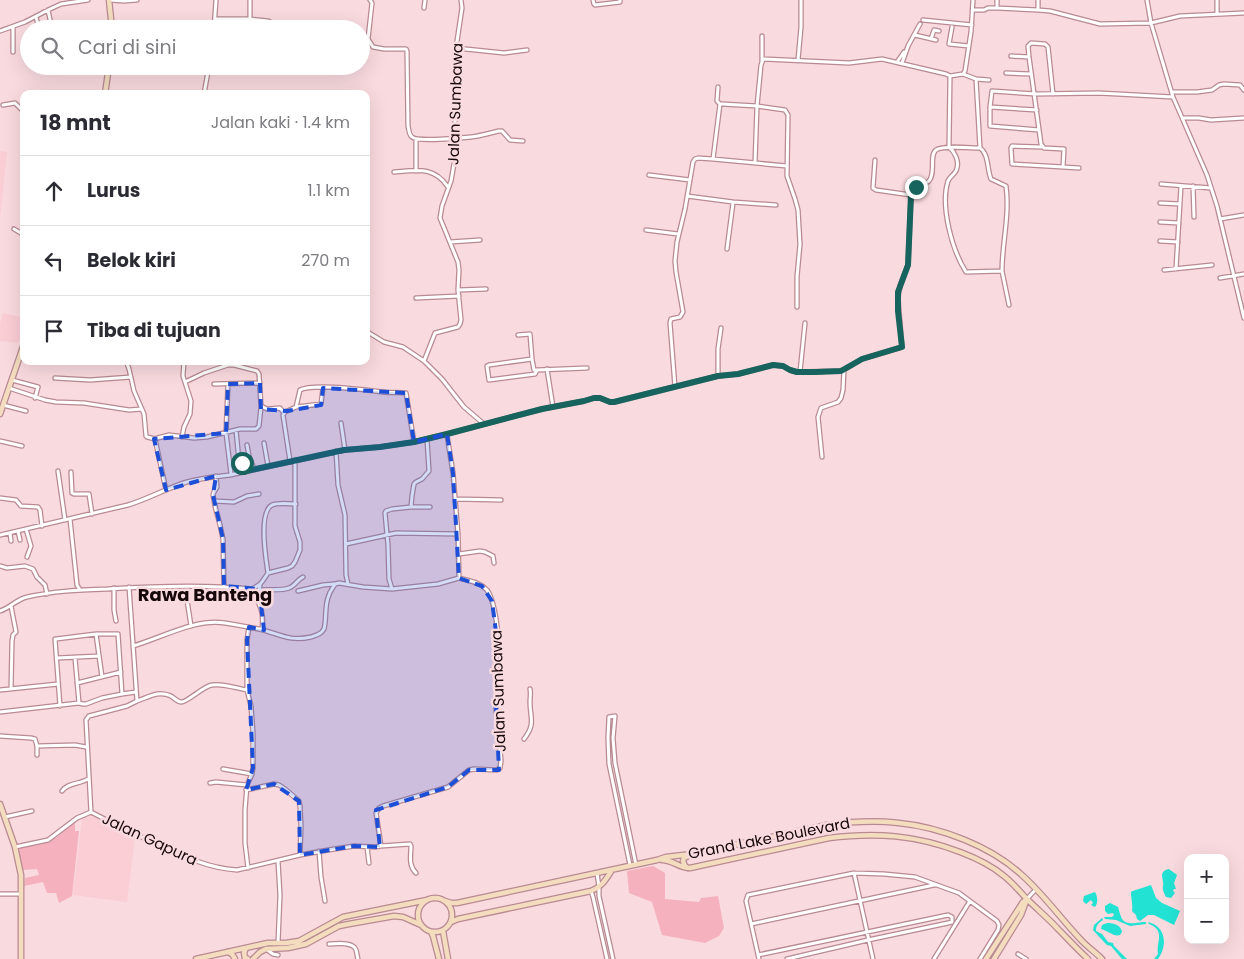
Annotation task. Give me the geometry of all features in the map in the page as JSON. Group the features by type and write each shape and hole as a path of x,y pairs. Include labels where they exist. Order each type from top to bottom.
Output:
{"street":[{"path":"29,20 64,3 88,0"},
{"path":"111,20 110,0 137,0"},
{"path":"216,0 215,19 250,20 250,0"},
{"path":"370,0 372,3 370,21"},
{"path":"424,8 425,0"},
{"name":"Jalan Sumbawa","path":"424,361 435,333 456,328 461,320 458,290 459,266 440,218 456,154 456,48 462,8 461,0"},
{"path":"594,0 595,5 620,2 620,0"},
{"path":"798,60 801,0"},
{"path":"963,74 972,25 973,0"},
{"path":"997,0 997,8"},
{"path":"1038,0 1038,10"},
{"path":"1147,0 1151,23 1173,97 1211,188 1244,315"},
{"path":"1217,0 1217,14"},
{"path":"973,10 997,8 1050,11 1100,24 1151,23 1180,16 1244,13"},
{"path":"48,10 50,20"},
{"path":"36,16 37,20"},
{"path":"923,20 972,25"},
{"path":"0,31 20,24"},
{"path":"899,63 920,24"},
{"path":"13,27 13,52"},
{"path":"952,28 949,44 969,46"},
{"path":"931,39 934,30 939,31"},
{"path":"914,35 936,40"},
{"path":"755,163 762,36"},
{"path":"370,42 373,47 406,49 407,51 408,129 411,137 416,139 456,138 502,131 510,140 523,141"},
{"path":"1042,147 1029,57 1028,46 1031,43 1045,44 1046,46 1053,94"},
{"path":"456,48 504,53 527,50"},
{"path":"1011,56 1029,57"},
{"path":"762,62 767,58 849,63 882,60 950,76 963,74 976,80 989,80"},
{"path":"1006,73 1031,74"},
{"path":"106,90 108,75"},
{"path":"205,90 207,75"},
{"path":"950,76 949,147 953,150 957,167 948,180 946,206 950,236 966,272 1002,271"},
{"path":"976,80 980,148 985,154 987,169 991,179 1005,185 1007,188 1002,271 1009,305"},
{"path":"1172,92 1212,90 1224,84 1240,85 1244,90"},
{"path":"713,159 720,104 717,100 718,87"},
{"path":"1039,130 990,126 992,91 1053,94 1100,93 1173,97"},
{"path":"3,105 16,103 20,108"},
{"path":"720,104 780,109 788,113 788,180 798,210 800,236 797,277 798,307"},
{"path":"990,107 1037,110"},
{"path":"1183,118 1211,120 1244,118"},
{"path":"416,139 416,171"},
{"path":"1063,167 1064,149 1012,146 1011,148 1012,164 1079,168"},
{"path":"0,535 134,503 188,481 254,470 336,451 414,442 596,397 612,402 718,376 738,374 777,364 800,372 844,370 862,359 902,347 898,292 908,265 911,195 914,188 930,180 933,168 933,153 935,150 949,147 980,148"},
{"path":"675,387 670,320 680,317 683,312 675,266 678,234 688,196 693,162 695,159 713,159 787,166"},
{"path":"875,160 873,188 911,195"},
{"path":"394,172 416,171 434,173 448,188"},
{"path":"649,176 690,180"},
{"path":"1161,184 1211,188"},
{"path":"1176,269 1181,186"},
{"path":"1193,186 1194,216"},
{"path":"688,196 776,205"},
{"path":"727,249 733,202"},
{"path":"1160,203 1180,204"},
{"path":"1220,219 1244,215"},
{"path":"1160,222 1179,223"},
{"path":"14,229 20,233"},
{"path":"646,230 678,234"},
{"path":"450,242 480,240"},
{"path":"1160,241 1178,242"},
{"path":"1164,270 1212,265"},
{"path":"1220,278 1244,274"},
{"path":"458,290 486,289"},
{"path":"416,298 459,296"},
{"path":"800,372 805,323"},
{"path":"718,376 720,328"},
{"path":"370,333 384,342 403,347 424,361 442,379 464,407 484,424"},
{"path":"518,335 530,334 533,368 536,370"},
{"path":"0,414 20,356"},
{"path":"532,359 489,364 487,366 489,378 491,380 535,374 536,370"},
{"path":"128,365 134,391 142,409 147,437 154,438 169,435 200,438 236,430 258,428 261,406 259,374 257,371 230,365 204,373 185,382"},
{"path":"182,437 190,414 191,401 185,382 184,365"},
{"path":"536,370 587,368"},
{"path":"547,369 553,407"},
{"path":"822,457 818,416 821,408 838,402 841,398 844,370"},
{"path":"55,378 90,380 131,377"},
{"path":"12,379 38,387 35,398"},
{"path":"214,384 260,383"},
{"path":"228,384 226,433 232,474"},
{"path":"296,407 300,389 314,387 406,393 414,442"},
{"path":"8,388 35,398 56,402 98,404 129,410 142,409"},
{"path":"284,413 296,407 321,404 323,388"},
{"path":"3,405 26,411"},
{"path":"261,406 267,409 280,408 284,413 283,420 290,461"},
{"path":"341,423 344,450"},
{"path":"236,430 238,461 242,463 242,472"},
{"path":"298,591 322,584 339,583 392,589 438,584 459,578 456,499 447,434"},
{"path":"154,438 166,490"},
{"path":"411,507 414,484 430,471 428,439"},
{"path":"0,441 22,446"},
{"path":"264,443 268,466"},
{"path":"247,445 254,470"},
{"path":"336,451 338,485 345,515 346,574 348,584"},
{"path":"268,573 288,568 295,562 300,550 300,542 295,526 295,460"},
{"path":"58,471 65,520"},
{"path":"71,472 72,493 89,494 92,514"},
{"path":"216,476 218,487 214,492 214,501 222,539 224,586"},
{"path":"214,501 234,502 247,496 258,494"},
{"path":"0,498 16,500 21,506 38,507 42,526"},
{"path":"456,499 501,500"},
{"path":"258,602 259,588 268,573 263,528 267,510 276,504 296,504"},
{"path":"392,589 389,578 386,511 411,507 430,507"},
{"path":"70,519 77,584 80,590"},
{"path":"26,530 31,546 26,557"},
{"path":"18,531 20,540"},
{"path":"10,533 11,541"},
{"path":"346,544 396,533 458,534"},
{"path":"459,554 485,552 492,556 494,564"},
{"path":"0,566 11,568 26,566 33,569 37,577 45,585 47,594"},
{"path":"0,611 24,598 80,590 191,585 286,589 303,577"},
{"name":"Jalan Sumbawa","path":"381,846 376,813 379,808 448,787 469,770 497,770 500,768 496,706 500,663 492,601 488,591 482,586 459,578"},
{"path":"133,646 191,626 222,622 294,639 316,636 324,629 328,596 335,584"},
{"path":"129,587 137,701"},
{"path":"114,588 116,621"},
{"path":"252,589 262,613 262,630"},
{"path":"187,600 191,626"},
{"path":"11,606 16,632 13,634 12,641 11,689"},
{"path":"248,868 245,836 246,790 253,768 253,733 247,690 247,640 249,627"},
{"path":"96,634 102,677"},
{"path":"60,706 56,639 96,634 118,634 122,694"},
{"path":"57,658 99,656"},
{"path":"75,658 79,703"},
{"path":"77,683 121,672"},
{"path":"0,690 58,684"},
{"path":"91,812 85,722 89,716 113,710 155,694 172,696 183,702 212,685 223,684 247,690"},
{"path":"524,738 529,732 532,719 530,689"},
{"path":"0,712 79,703 86,704 102,698 136,692"},
{"path":"615,716 613,738 615,763 633,865 616,800 609,764 608,738 610,717 615,716"},
{"path":"0,736 35,739 37,755"},
{"path":"37,746 75,745 86,747"},
{"path":"609,764 615,763"},
{"path":"223,769 252,774"},
{"path":"62,791 65,787 89,778"},
{"path":"210,783 247,785"},
{"path":"246,790 274,784 279,785 299,801 300,855"},
{"path":"616,800 622,798"},
{"path":"0,804 15,847 21,875 21,959"},
{"path":"5,817 32,811"},
{"name":"Jalan Gapura","path":"15,847 48,840 77,818 91,812 198,862 228,870 248,868 319,851 354,846 375,847 410,844 411,865 416,873"},
{"name":"Grand Lake Boulevard","path":"444,901 457,903 666,857 692,854 827,825 848,822 899,822 942,831 980,846 1010,864 1102,959"},
{"name":"Grand Lake Boulevard","path":"657,860 670,861 682,868 690,868 850,835 898,835 920,839 976,858 1003,875 1088,959"},
{"path":"368,847 368,863"},
{"path":"319,851 325,901"},
{"path":"690,868 685,866 683,861 684,858 692,854"},
{"path":"278,861 280,895 278,957"},
{"path":"196,959 268,943 288,948 306,944 339,926 387,916 403,917 431,932 443,931 451,922 458,919 591,891 599,887 612,870"},
{"path":"597,873 613,959"},
{"path":"854,873 873,959"},
{"path":"787,959 952,922 952,917 948,915 759,957 746,901 748,895 854,873 915,877 959,893 997,921 999,925 998,930 980,959"},
{"path":"752,924 934,885"},
{"path":"986,959 1023,902 1036,889"},
{"path":"591,891 607,959"},
{"path":"0,894 22,894"},
{"path":"253,959 260,952 286,943 299,941 349,915 375,912 433,898 439,898 449,905 452,910 451,922"},
{"path":"994,959 1021,915 1027,899"},
{"path":"421,926 418,920 419,908 427,900"},
{"path":"934,959 970,901"},
{"path":"443,931 448,959"},
{"path":"431,932 439,959"},
{"path":"603,936 608,935"},
{"path":"329,944 353,946 356,949 358,959"},
{"path":"246,948 244,956 248,959"},
{"path":"266,950 278,957"},
{"path":"228,952 235,959"},
{"path":"1018,954 1026,959"}],"highlighted area":[{"path":"260,383 261,409 287,411 321,405 323,388 406,393 414,442 447,434 453,473 459,578 482,586 492,601 500,663 496,706 499,770 469,770 448,787 376,810 380,847 354,846 300,855 299,801 274,784 246,790 253,768 247,640 249,627 264,630 259,589 224,586 223,539 213,495 216,476 166,490 154,439 226,433 228,384"}],"shaded area":[{"path":"0,151 7,152 0,218"},
{"path":"3,313 20,317 20,338 18,343 0,341 0,323"},
{"path":"87,816 135,837 127,902 73,895 82,818"},
{"path":"75,822 75,831 79,831 72,896 59,903 56,893 47,893 43,882 24,886 25,878 39,875 37,869 23,870 18,848 43,844 57,837"},
{"path":"653,866 665,873 665,899 699,902 701,898 718,896 724,928 719,936 705,943 662,935 652,902 629,893 627,871"}],"water":[{"path":"1169,869 1177,875 1174,883 1176,889 1173,891 1175,893 1171,898 1166,897 1163,889 1162,874"},
{"path":"1151,885 1156,898 1162,903 1180,911 1174,925 1154,915 1148,915 1140,921 1132,911 1131,892"},
{"path":"1095,892 1097,904 1095,907 1091,905 1093,903 1091,900 1086,904 1083,901 1084,896"},
{"path":"1110,903 1118,907 1121,917 1127,923 1146,922 1146,924 1130,926 1116,920 1105,919 1104,917 1112,917 1114,915 1113,913 1108,914 1105,911 1105,906"},
{"path":"1102,918 1103,920 1096,928 1096,931 1102,934 1108,942 1113,943 1127,959 1122,959 1093,930 1094,925"},
{"path":"1148,922 1159,928 1164,937 1163,948 1158,959 1154,959 1158,954 1159,933"},
{"path":"1107,923 1119,926 1122,932 1120,935 1113,935 1101,929 1102,925"}],"district":[{"name":"Rawa Banteng","path":"205,594"}],"route":[{"path":"242,463 242,472 344,450 414,442 542,409 594,398 614,402 718,376 738,374 777,364 797,372 839,371 862,359 902,347 898,292 908,265 911,195 916,187"}]}
